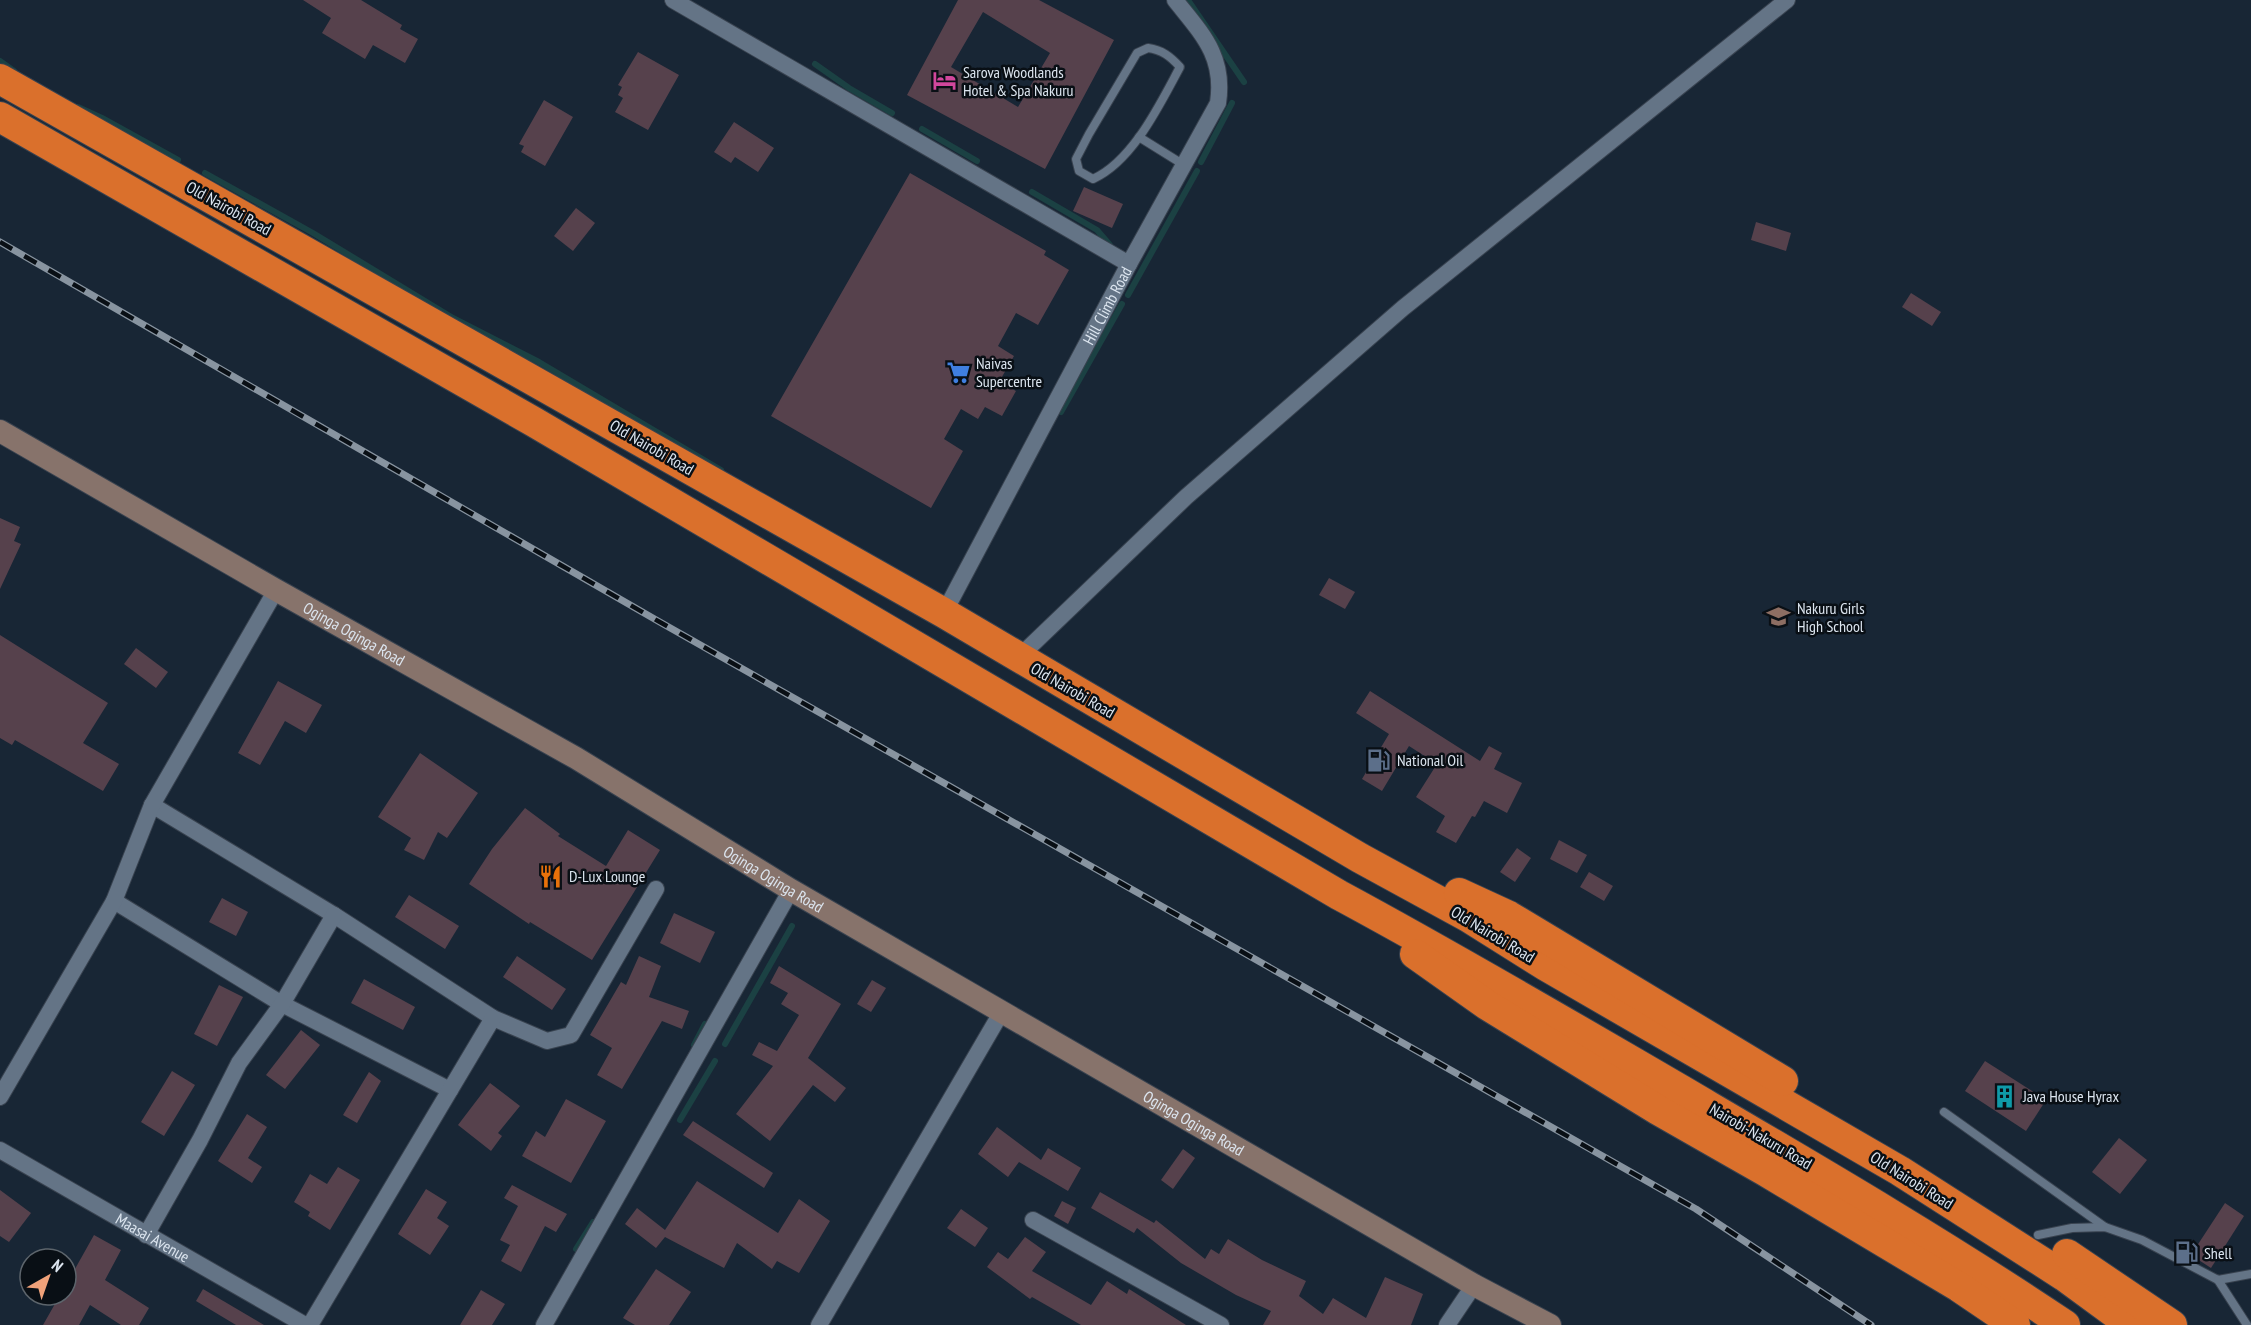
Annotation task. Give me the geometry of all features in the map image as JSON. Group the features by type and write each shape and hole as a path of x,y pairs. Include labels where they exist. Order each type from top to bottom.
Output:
{"highway":[{"name":"Old Nairobi Road","path":"0,79 944,613 1360,858 1468,917 1556,972 1900,1171 2064,1276 2130,1325"},
{"name":"Old Nairobi Road","path":"0,117 534,422 1339,895 1453,956"},
{"path":"1360,858 1436,883 1509,916 2038,1235 2172,1325"},
{"path":"1339,895 1487,1005 1658,1110 1921,1264 2015,1325"},
{"name":"Nairobi-Nakuru Road","path":"1453,956 1864,1196 2064,1325"}],"street":[{"path":"673,0 1129,264"},
{"name":"Hill Climb Road","path":"944,613 1129,264 1218,103 1221,86 1214,52 1175,0"},
{"path":"1018,658 1186,497 1355,349 1787,0"},
{"name":"Oginga Oginga Road","path":"0,431 576,759 791,890 1001,1013 1474,1285 1550,1325"},
{"path":"0,1097 114,901 152,805 276,590"},
{"path":"152,805 334,915 493,1018 547,1041 571,1035 656,889"},
{"path":"544,1325 791,890"},
{"path":"114,901 282,1004 450,1090"},
{"path":"146,1235 200,1140 238,1063 282,1004 334,915"},
{"path":"819,1325 1001,1013"},
{"path":"310,1325 493,1018"},
{"name":"Maasai Avenue","path":"0,1150 305,1325"},
{"path":"1033,1220 1221,1325"},
{"path":"1447,1325 1474,1285"}],"lane":[{"path":"1148,48 1159,50 1171,57 1180,67 1139,136 1108,172 1093,179 1079,171 1077,159 1089,134 1137,53 1148,48"},
{"path":"1139,136 1185,165"},
{"path":"1944,1112 2105,1227 2142,1240 2218,1281 2247,1325"},
{"path":"2038,1235 2072,1228 2105,1227"},
{"path":"2218,1281 2251,1274"}],"building":[{"path":"303,0 361,0 402,25 400,29 418,39 405,63 373,45 365,59 322,33 331,18"},
{"name":"Sarova Woodlands Hotel & Spa Nakuru","path":"958,0 1039,0 1114,40 1045,169 907,95","holes":["983,12 1050,53 1018,107 951,67"]},
{"path":"638,52 679,75 648,130 615,112 623,98 618,95 622,87 618,85"},
{"path":"544,100 573,117 545,166 521,152 524,146 519,144"},
{"path":"734,122 774,148 758,172 735,157 731,163 714,152"},
{"path":"910,173 1046,251 1044,255 1069,270 1038,325 1016,313 998,346 1014,356 999,382 1016,391 1002,416 985,407 978,419 961,409 944,439 963,451 931,508 771,416"},
{"path":"1084,187 1123,204 1112,228 1073,211"},
{"path":"576,208 595,223 573,251 554,236"},
{"path":"1756,222 1791,233 1786,251 1751,240"},
{"path":"1911,293 1941,312 1932,326 1902,307"},
{"path":"0,518 20,527 14,541 21,544 0,589"},
{"path":"1329,578 1355,592 1345,609 1319,595"},
{"path":"0,635 108,703 83,743 119,764 103,791 15,740 12,745 0,738"},
{"path":"136,648 168,672 156,688 124,664"},
{"path":"278,681 322,705 306,733 285,721 260,765 238,753"},
{"path":"1370,691 1480,761 1489,746 1502,753 1494,769 1522,783 1507,813 1484,801 1456,843 1436,832 1445,816 1416,797 1437,764 1409,746 1382,791 1362,779 1389,734 1356,713"},
{"path":"420,753 478,793 447,838 438,832 424,860 404,850 411,838 378,817"},
{"path":"525,808 560,834 558,836 606,866 628,830 660,850 592,960 530,922 529,924 469,884 492,849"},
{"path":"1559,840 1587,855 1577,873 1550,859"},
{"path":"1517,848 1531,858 1515,882 1500,872"},
{"path":"1589,872 1613,886 1604,901 1580,887"},
{"path":"409,895 459,926 445,949 395,917"},
{"path":"222,898 248,912 236,936 209,922"},
{"path":"674,913 715,932 700,963 660,943"},
{"path":"517,956 566,989 552,1010 503,977"},
{"path":"639,956 661,966 649,997 689,1011 682,1029 662,1021 622,1089 597,1075 612,1048 590,1035 621,982 626,985"},
{"path":"779,966 841,1004 808,1058 846,1088 835,1102 813,1085 770,1141 736,1114 773,1066 752,1055 759,1042 777,1051 799,1015 781,1004 788,993 770,983"},
{"path":"364,979 415,1007 403,1030 351,1003"},
{"path":"872,980 886,988 871,1012 857,1004"},
{"path":"219,985 243,997 217,1046 194,1034"},
{"path":"301,1030 320,1045 285,1089 266,1075"},
{"name":"Java House Hyrax","path":"1985,1061 2046,1100 2026,1131 1965,1091"},
{"path":"172,1071 195,1085 164,1136 141,1122"},
{"path":"369,1072 381,1081 357,1123 343,1115"},
{"path":"490,1083 520,1106 498,1133 502,1136 491,1151 458,1125"},
{"path":"566,1099 606,1121 571,1183 522,1156 536,1131 545,1137"},
{"path":"247,1114 267,1127 248,1158 262,1167 252,1183 218,1161"},
{"path":"693,1121 773,1173 764,1188 683,1135"},
{"path":"997,1127 1041,1160 1048,1148 1081,1168 1068,1191 1019,1162 1008,1177 978,1154"},
{"path":"2119,1138 2147,1160 2120,1194 2092,1172"},
{"path":"1183,1149 1195,1158 1173,1189 1161,1180"},
{"path":"338,1167 360,1180 330,1230 308,1216 310,1212 294,1202 310,1174 327,1184"},
{"path":"697,1181 778,1233 799,1199 830,1221 799,1273 777,1261 772,1269 737,1243 724,1268 665,1237 656,1248 625,1224 637,1208 665,1230"},
{"path":"512,1185 567,1214 556,1232 545,1226 521,1272 501,1261 510,1245 500,1240 518,1206 504,1198"},
{"path":"426,1189 447,1202 437,1218 449,1226 430,1255 398,1234"},
{"path":"0,1190 31,1213 9,1242 0,1236"},
{"path":"1100,1192 1154,1223 1156,1220 1205,1259 1211,1249 1219,1254 1228,1239 1262,1260 1306,1281 1299,1296 1323,1314 1333,1298 1366,1318 1385,1277 1423,1294 1411,1325 1263,1325 1271,1311 1236,1295 1181,1263 1137,1228 1134,1233 1091,1208"},
{"path":"1062,1201 1076,1208 1068,1224 1054,1216"},
{"path":"2225,1203 2244,1216 2211,1268 2191,1255"},
{"path":"961,1209 988,1228 975,1247 947,1228"},
{"path":"94,1235 121,1250 105,1280 149,1308 139,1325 121,1325 90,1305 79,1325 43,1325 53,1307 78,1307 78,1264"},
{"path":"1025,1237 1046,1252 1032,1271 1091,1305 1107,1281 1127,1294 1129,1289 1186,1325 1081,1325 1032,1297 1030,1299 987,1267 998,1252 1008,1259"},
{"path":"656,1269 691,1292 669,1325 635,1325 623,1318"},
{"path":"203,1289 264,1325 236,1325 196,1301"},
{"path":"481,1290 505,1304 492,1325 460,1325"}],"waterway":[{"path":"1188,0 1244,82"},
{"path":"0,61 14,71"},
{"path":"815,64 849,88 892,113"},
{"path":"1201,162 1232,103"},
{"path":"78,107 178,160"},
{"path":"922,129 977,161"},
{"path":"1128,295 1197,171"},
{"path":"205,173 313,233 453,318 539,362 721,470"},
{"path":"1032,192 1097,230 1110,245"},
{"path":"1061,412 1122,304"},
{"path":"725,1044 792,926"},
{"path":"694,1045 705,1024"},
{"path":"680,1120 715,1061"},
{"path":"576,1249 593,1222"}],"railway":[{"path":"0,242 658,621 1696,1209 1871,1325"}],"place":[{"name":"Sarova Woodlands Hotel & Spa Nakuru","path":"945,81"},
{"name":"Naivas Supercentre","path":"958,372"},
{"name":"Nakuru Girls High School","path":"1779,617"},
{"name":"National Oil","path":"1379,760"},
{"name":"D-Lux Lounge","path":"551,876"},
{"name":"Java House Hyrax","path":"2005,1096"},
{"name":"Shell","path":"2186,1253"}]}
